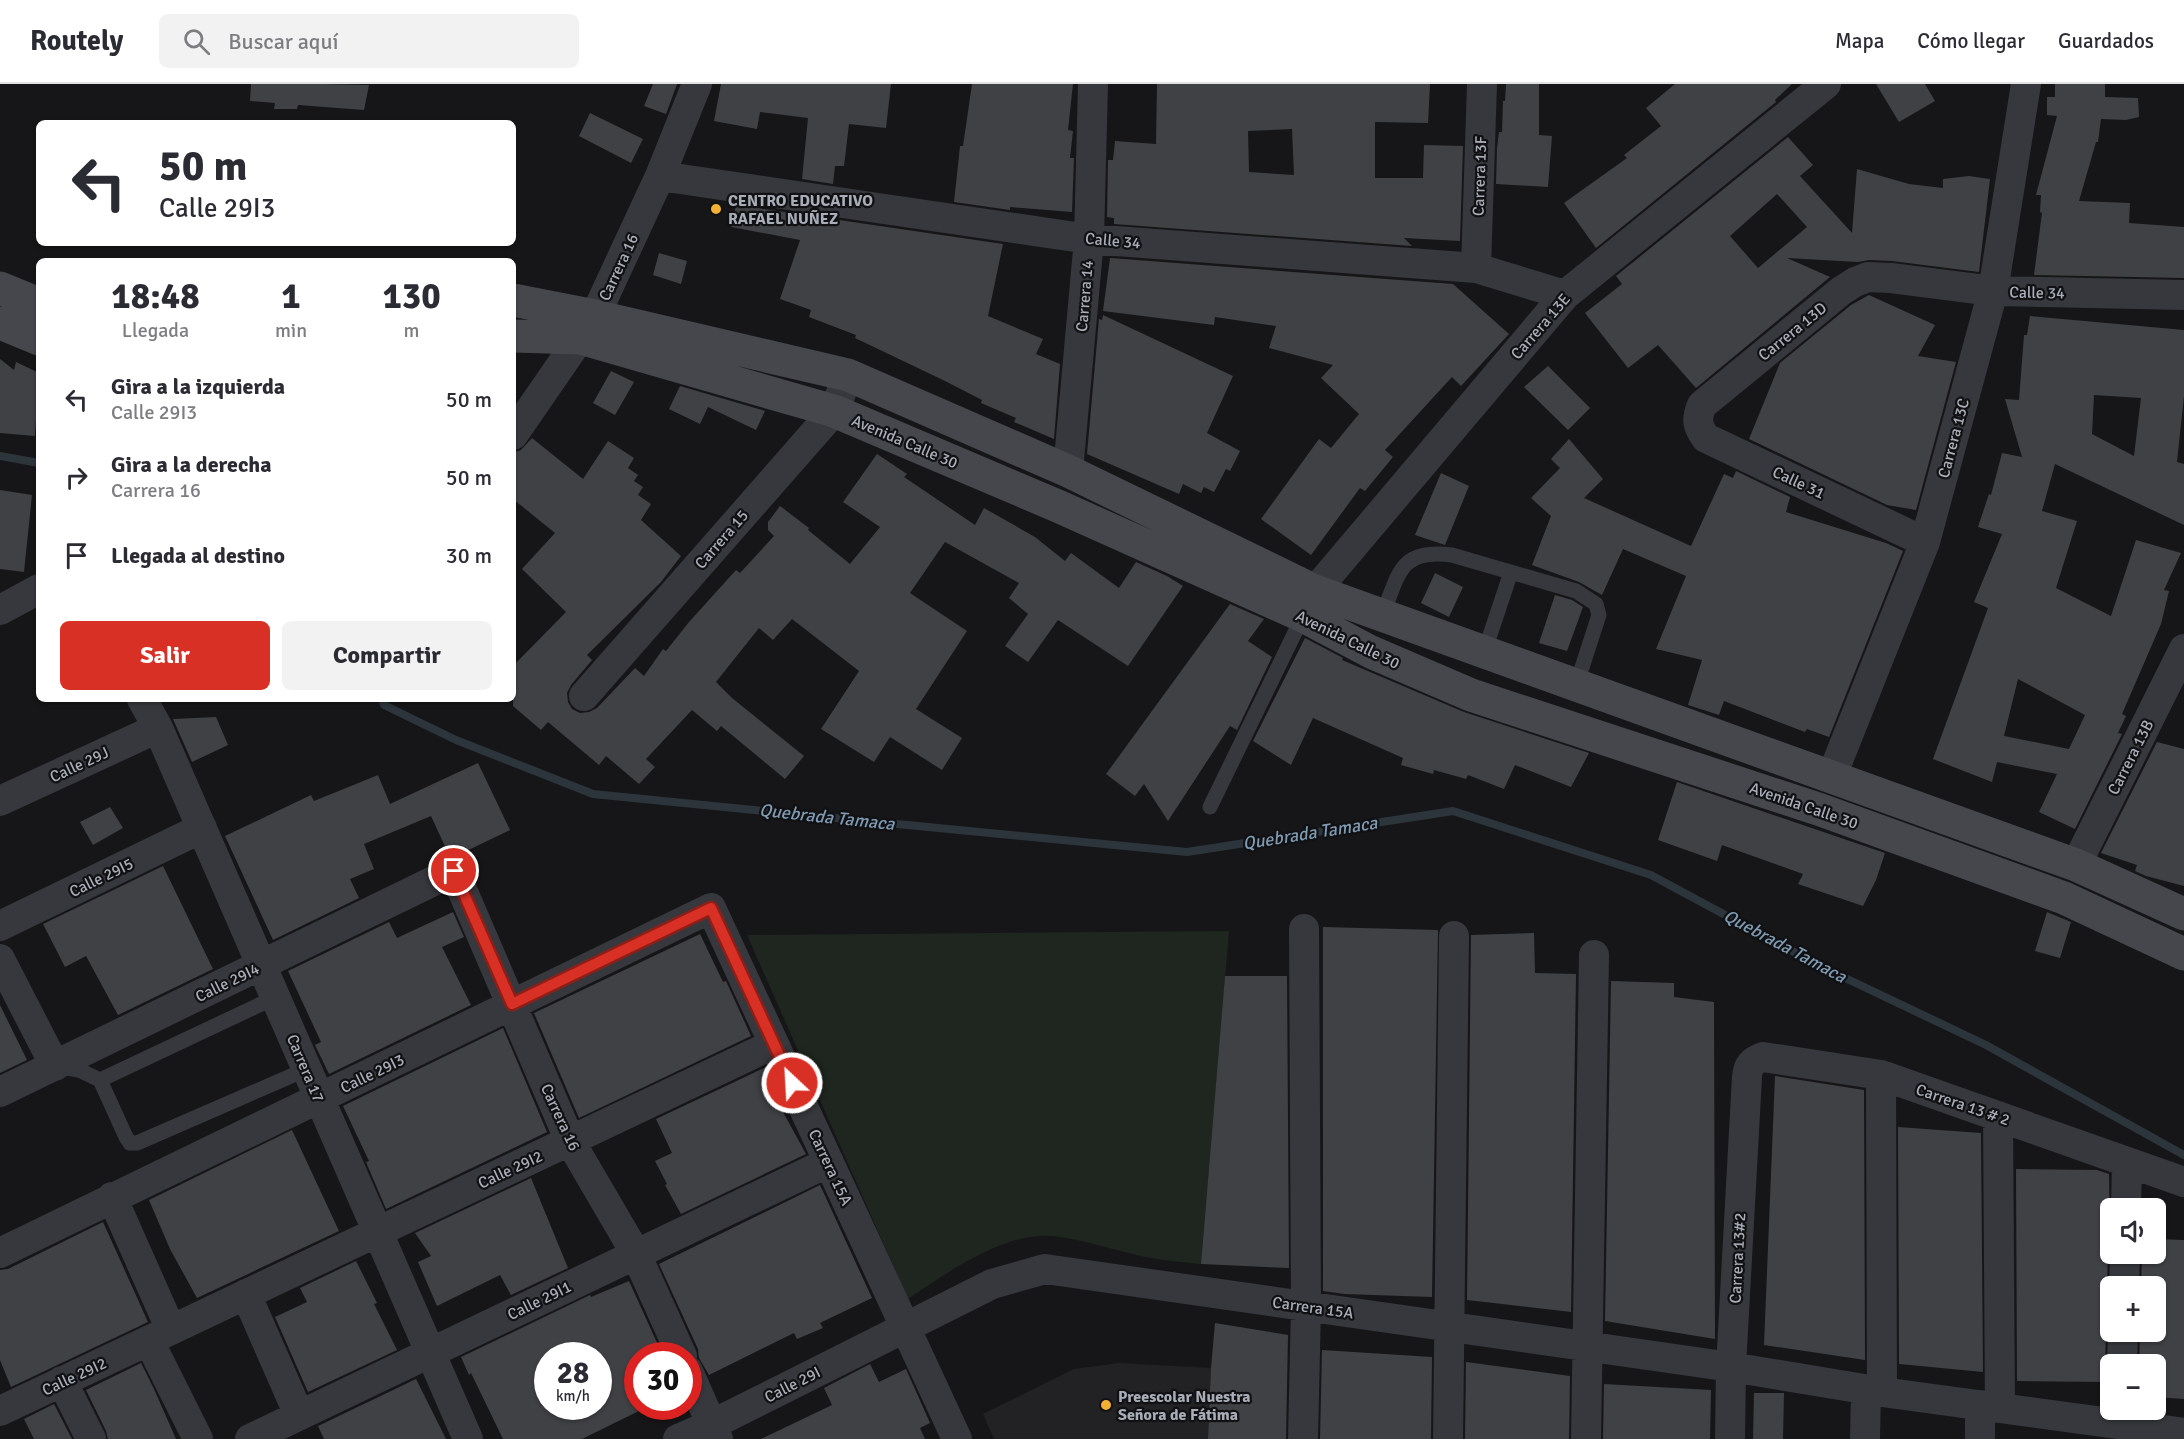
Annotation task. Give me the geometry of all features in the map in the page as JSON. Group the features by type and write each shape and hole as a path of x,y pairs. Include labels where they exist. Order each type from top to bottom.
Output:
{"main road":[{"path":"0,288 36,303"},
{"name":"Avenida Calle 30","path":"516,301 834,411 1060,507 1309,604 1382,616 2076,865 2184,914"},
{"path":"0,323 36,338"},
{"name":"Avenida Calle 30","path":"516,336 588,327 848,375 1068,471 1309,604 1371,652 1471,694 1821,810 2064,898 2184,954"}],"street":[{"name":"Carrera 16","path":"516,431 588,327 660,176 697,84"},
{"name":"Carrera 14","path":"1068,471 1089,239 1093,84"},
{"name":"Carrera 13F","path":"1476,268 1482,84"},
{"name":"Carrera 13E","path":"1309,604 1565,295 1826,84"},
{"name":"Carrera 13C","path":"1832,778 1925,542 1993,291 2026,84"},
{"name":"Calle 34","path":"660,176 1089,239 1476,268 1565,295"},
{"name":"Carrera 13D","path":"1702,405 1841,291 1868,277 1891,278"},
{"name":"Calle 34","path":"1891,278 1993,291 2184,295"},
{"name":"Carrera 15","path":"584,696 834,411 848,375"},
{"name":"Calle 31","path":"1702,405 1697,418 1700,430 1706,438 1925,542"},
{"path":"0,610 36,591"},
{"name":"Carrera 13B","path":"2076,865 2184,649"},
{"name":"Carrera 17","path":"144,702 158,728 468,1439"},
{"name":"Calle 29J","path":"0,801 158,728"},
{"name":"Calle 29I5","path":"0,926 202,828"},
{"name":"Carrera 16","path":"454,871 570,1140 636,1254 676,1342"},
{"name":"Calle 29I4","path":"0,1092 454,871"},
{"name":"Calle 29I3","path":"0,1253 711,908"},
{"name":"Carrera 15A","path":"711,908 957,1439"},
{"path":"1303,1439 1306,1306 1304,929"},
{"path":"1448,1439 1454,936"},
{"path":"1586,1439 1594,955"},
{"path":"0,959 55,1066"},
{"name":"Calle 29I2","path":"0,1411 774,1044"},
{"name":"Carrera 13 # 2","path":"1747,1077 1748,1067 1763,1057 1881,1075 2184,1182"},
{"path":"1865,1439 1874,1391 1881,1075"},
{"name":"Carrera 13#2","path":"1730,1439 1731,1367 1747,1077"},
{"path":"1980,1439 1990,1407 1998,1116"},
{"name":"Calle 29I1","path":"250,1439 829,1162"},
{"path":"2126,1198 2127,1162"},
{"path":"112,1197 198,1439"},
{"name":"Carrera 15A","path":"905,1327 992,1284 1045,1269 1731,1367"},
{"path":"246,1294 299,1416"},
{"name":"Calle 29I","path":"678,1439 715,1431 905,1327"},
{"path":"1731,1367 1874,1391 2184,1433"},
{"path":"62,1381 91,1439"},
{"path":"702,1402 715,1431"}],"lane":[{"path":"1382,616 1403,566 1419,556 1432,552 1452,555 1576,591 1596,604 1599,615 1576,686"},
{"path":"1484,653 1511,572"},
{"path":"1210,807 1309,604"},
{"path":"100,1080 276,998"},
{"path":"55,1066 79,1070 100,1080 130,1143 137,1143 307,1069"}],"shaded area":[{"path":"1229,931 1201,1264 1151,1258 1064,1237 1038,1236 1004,1244 987,1251 908,1299 747,935"},
{"name":"Preescolar Nuestra Señora de Fátima","path":"1119,1363 1211,1368 1208,1439 994,1439 983,1414 1074,1369"}],"building":[{"path":"251,84 369,85 364,110 298,105 297,109 274,109 275,103 250,101"},
{"path":"653,84 677,84 666,114 644,106"},
{"path":"721,84 891,84 886,128 849,124 844,166 835,166 833,184 802,179 808,118 760,112 757,129 714,121"},
{"path":"972,84 1073,84 1068,130 1073,131 1070,158 1074,158 1072,212 1010,207 1010,210 954,202 960,146 963,146"},
{"path":"1157,84 1430,84 1428,123 1375,122 1375,178 1423,178 1424,145 1463,146 1460,241 1404,238 1412,246 1114,224 1114,218 1107,217 1108,160 1113,160 1115,141 1156,144","holes":["1292,129 1294,175 1249,172 1248,131"]},
{"path":"1506,84 1539,84 1539,135 1552,136 1548,187 1496,184 1497,148 1499,132 1502,132"},
{"path":"1675,84 1792,84 1775,100 1776,102 1596,248 1564,203 1627,158 1624,155 1661,126 1646,108"},
{"path":"1876,84 1925,84 1935,101 1899,122"},
{"path":"2055,84 2105,84 2105,97 2138,98 2139,117 2126,120 2101,119 2098,142 2096,142 2079,201 2130,203 2129,223 2184,227 2184,278 2034,275 2042,213 2040,212 2041,195 2036,195 2057,116 2047,115 2047,97 2055,97"},
{"path":"590,113 643,139 631,163 579,136"},
{"path":"1788,137 1813,165 1800,176 1852,233 1857,169 1909,184 1943,188 1943,179 1969,176 1990,179 1979,272 1892,261 1858,262 1787,258 1830,277 1696,388 1658,345 1628,368 1585,313 1622,284 1616,276","holes":["1777,194 1807,227 1758,268 1730,236"]},
{"path":"736,205 1003,244 988,316 1043,339 1036,354 1060,364 1054,439 1014,422 1016,418 981,403 982,400 855,338 856,335 809,317 811,310 780,299 800,240 731,227"},
{"path":"659,253 687,261 681,284 653,275"},
{"path":"1110,258 1453,284 1509,334 1461,386 1452,377 1385,450 1393,457 1365,491 1360,488 1311,555 1261,519 1319,439 1331,448 1359,414 1321,378 1333,365 1269,348 1276,326 1215,317 1214,325 1103,311"},
{"path":"1869,295 1935,325 1918,356 1956,362 1916,510 1887,505 1749,439 1780,363 1851,305"},
{"path":"1103,315 1233,376 1207,433 1240,451 1230,471 1226,469 1214,492 1204,487 1201,493 1183,484 1179,494 1087,454 1099,319 1102,320"},
{"path":"2030,316 2184,330 2184,396 2177,462 2184,464 2184,525 2055,464 2042,511 2077,521 2056,588 2111,616 2136,540 2181,553 2164,590 2169,591 2161,624 2122,714 2126,716 2118,733 2122,734 2075,829 2039,812 2057,774 1997,762 1992,782 1933,759 1988,608 1974,602 2002,534 1978,527 1989,494 1991,495 2002,453 2022,457 2005,399 2019,400 2024,335 2027,335","holes":["2094,395 2141,398 2134,456 2092,434","2018,679 2085,715 2069,749 2004,736"]},
{"path":"0,359 14,370 16,362 36,372 36,420 35,436 0,433"},
{"path":"1548,366 1590,408 1568,430 1524,387"},
{"path":"611,371 634,382 615,415 593,403"},
{"path":"680,386 765,411 756,430 708,407 700,424 669,409"},
{"path":"532,438 583,479 608,441 634,458 628,468 638,475 634,481 643,487 638,495 651,504 641,520 681,556 661,582 587,655 592,660 567,693 572,709 580,713 597,708 635,668 644,676 663,649 666,651 736,570 740,573 774,536 768,530 768,522 780,506 850,564 880,527 843,502 877,454 907,474 904,477 975,525 984,508 1035,537 1065,561 1071,553 1119,588 1136,562 1183,586 1128,666 1058,620 1028,662 1005,646 1028,614 1009,598 1019,583 945,542 910,593 967,631 916,709 962,738 942,770 890,737 874,762 821,729 859,671 792,619 773,640 759,628 716,682 732,698 804,756 785,779 721,726 717,731 692,710 646,759 655,767 639,784 606,756 599,765 548,722 541,730 513,706 513,702 516,702 516,663 566,612 522,569 555,533 516,501 516,452 521,450"},
{"path":"1569,439 1603,479 1584,498 1691,546 1724,474 1733,478 1736,471 1790,497 1786,512 1886,543 1903,551 1829,737 1807,729 1805,732 1724,701 1719,715 1688,705 1702,660 1656,649 1686,576 1623,549 1602,595 1579,582 1532,565 1551,516 1531,498 1560,468 1551,459"},
{"path":"1441,473 1469,486 1445,545 1415,535"},
{"path":"0,490 32,495 24,572 0,569"},
{"path":"1435,573 1463,587 1449,617 1421,603"},
{"path":"1555,595 1572,600 1583,607 1567,651 1539,643"},
{"path":"1230,604 1264,619 1248,641 1272,657 1237,730 1230,726 1168,821 1144,784 1135,796 1106,774"},
{"path":"1305,638 1343,658 1342,660 1464,712 1589,753 1571,787 1515,765 1504,789 1468,775 1466,779 1434,770 1433,774 1401,765 1403,758 1313,718 1291,765 1253,741"},
{"path":"216,717 228,745 192,762 173,719"},
{"path":"2157,742 2184,749 2184,886 2146,876 2135,871 2137,865 2101,853"},
{"path":"478,763 510,830 458,855 449,855 431,816 364,844 374,869 350,879 359,898 273,940 225,836 311,795 314,801 378,775 390,804"},
{"path":"1677,782 1885,853 1876,880 1863,906 1798,884 1803,874 1722,845 1717,861 1658,840"},
{"path":"110,807 123,828 93,845 80,822"},
{"path":"163,866 213,969 118,1015 86,956 65,967 43,924"},
{"path":"453,912 464,937 442,947 471,1005 329,1074 315,1045 321,1042 288,971 389,922 397,938"},
{"path":"2047,912 2071,922 2060,958 2035,951"},
{"path":"1323,927 1438,930 1432,1297 1344,1294 1323,1291"},
{"path":"1534,933 1535,973 1576,974 1571,1312 1467,1300 1471,935"},
{"path":"700,934 723,982 726,981 751,1036 579,1118 534,1013"},
{"path":"1225,976 1287,976 1289,1268 1201,1264"},
{"path":"1611,981 1674,983 1674,997 1714,1002 1715,1339 1605,1321"},
{"path":"0,1005 27,1060 0,1073"},
{"path":"503,1028 547,1132 386,1209 366,1162 369,1161 343,1106"},
{"path":"766,1067 786,1110 783,1112 806,1154 681,1214 655,1161 672,1153 656,1119"},
{"path":"1775,1076 1864,1090 1865,1360 1764,1345"},
{"path":"1898,1127 1981,1133 1983,1372 1899,1364"},
{"path":"292,1130 339,1231 197,1298 170,1249 149,1200"},
{"path":"2016,1169 2097,1170 2109,1174 2109,1198 2100,1198 2100,1264 2108,1264 2107,1276 2100,1276 2100,1342 2106,1342 2105,1354 2100,1354 2100,1382 2017,1381"},
{"path":"531,1178 568,1268 511,1295 500,1275 437,1306 418,1262 431,1256 415,1233"},
{"path":"820,1185 872,1298 820,1323 823,1328 797,1339 794,1333 709,1375 702,1363 702,1342 695,1342 659,1264"},
{"path":"103,1222 148,1322 11,1387 0,1360 0,1270 8,1269"},
{"path":"2166,1239 2184,1240 2184,1399 2166,1398 2166,1354 2139,1354 2140,1342 2166,1342 2166,1276 2141,1276 2142,1264 2166,1264"},
{"path":"356,1261 397,1350 308,1392 275,1317 307,1302 300,1288"},
{"path":"629,1281 657,1342 624,1342 624,1418 582,1439 503,1439 461,1357 590,1295 591,1297"},
{"path":"1215,1323 1288,1335 1286,1439 1208,1439"},
{"path":"1322,1350 1432,1357 1431,1439 1320,1439"},
{"path":"1466,1362 1570,1376 1569,1439 1465,1439"},
{"path":"141,1363 176,1439 108,1439 86,1390"},
{"path":"870,1364 879,1382 906,1369 930,1423 920,1428 925,1439 761,1439 832,1405 824,1388"},
{"path":"416,1379 446,1439 324,1439 318,1426"},
{"path":"1604,1384 1711,1390 1710,1439 1603,1439"},
{"path":"1754,1393 1784,1393 1783,1439 1753,1439"},
{"path":"54,1404 72,1439 34,1439 24,1419"}],"waterway":[{"name":"Quebrada Tamaca","path":"0,456 36,462"},
{"name":"Quebrada Tamaca","path":"383,702 384,705 456,740 593,794 1187,852 1453,811 1651,875 1820,966 1986,1045 2184,1155"}],"place":[{"name":"CENTRO EDUCATIVO RAFAEL NUÑEZ","path":"716,209"},
{"name":"Preescolar Nuestra Señora de Fátima","path":"1106,1405"}],"route":[{"path":"454,871 512,1004 711,908 792,1083"}]}
